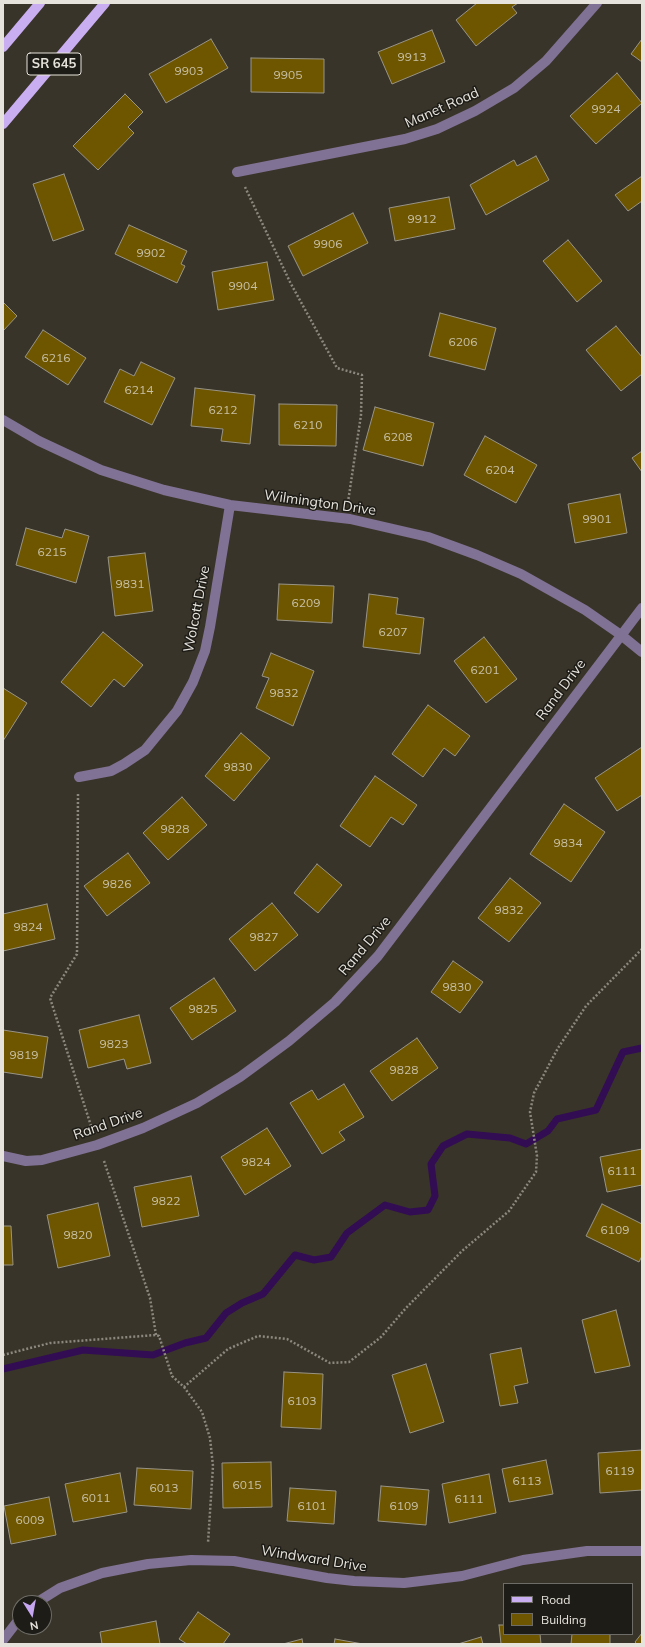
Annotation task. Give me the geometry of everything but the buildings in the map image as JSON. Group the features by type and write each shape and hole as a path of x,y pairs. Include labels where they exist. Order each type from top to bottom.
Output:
{"main road":[{"path":"3,47 40,3"},
{"name":"SR 645","path":"3,124 105,3"}],"street":[{"name":"Manet Road","path":"237,172 405,140 437,129 475,111 514,88 546,61 597,3"},
{"name":"Wilmington Drive","path":"3,420 39,441 101,470 164,490 230,505 347,518 428,537 477,554 521,574 584,610 621,635 642,652"},
{"name":"Wolcott Drive","path":"79,777 111,771 145,750 177,711 190,688 205,651 230,505"},
{"name":"Rand Drive","path":"3,1156 26,1161 42,1160 97,1145 143,1128 197,1103 234,1081 289,1041 335,1002 378,956 642,608"},
{"name":"Windward Drive","path":"49,1595 60,1588 102,1573 148,1564 191,1560 234,1561 327,1578 354,1581 404,1583 462,1576 523,1560 587,1551 642,1551"},
{"path":"3,1640 12,1628"}],"path":[{"path":"237,172 290,282 337,368 362,375 361,416 349,492 347,518"},
{"path":"79,777 77,823 77,954 50,998 97,1145 108,1172 150,1298 157,1335 172,1376 184,1387 202,1412 210,1438 213,1466 208,1560"},
{"path":"184,1387 228,1349 258,1336 287,1338 330,1363 349,1362 381,1338 406,1308 462,1252 509,1211 536,1172 537,1156 530,1112 534,1093 558,1048 586,1006 642,949"},
{"path":"3,1355 50,1343 157,1335"}],"waterway":[{"path":"3,1369 83,1350 153,1355 185,1343 206,1338 226,1313 242,1303 263,1294 295,1255 314,1260 331,1257 347,1233 385,1205 410,1212 428,1210 435,1196 431,1164 443,1146 467,1134 510,1138 526,1144 548,1131 557,1119 596,1110 623,1052 642,1048"}]}
